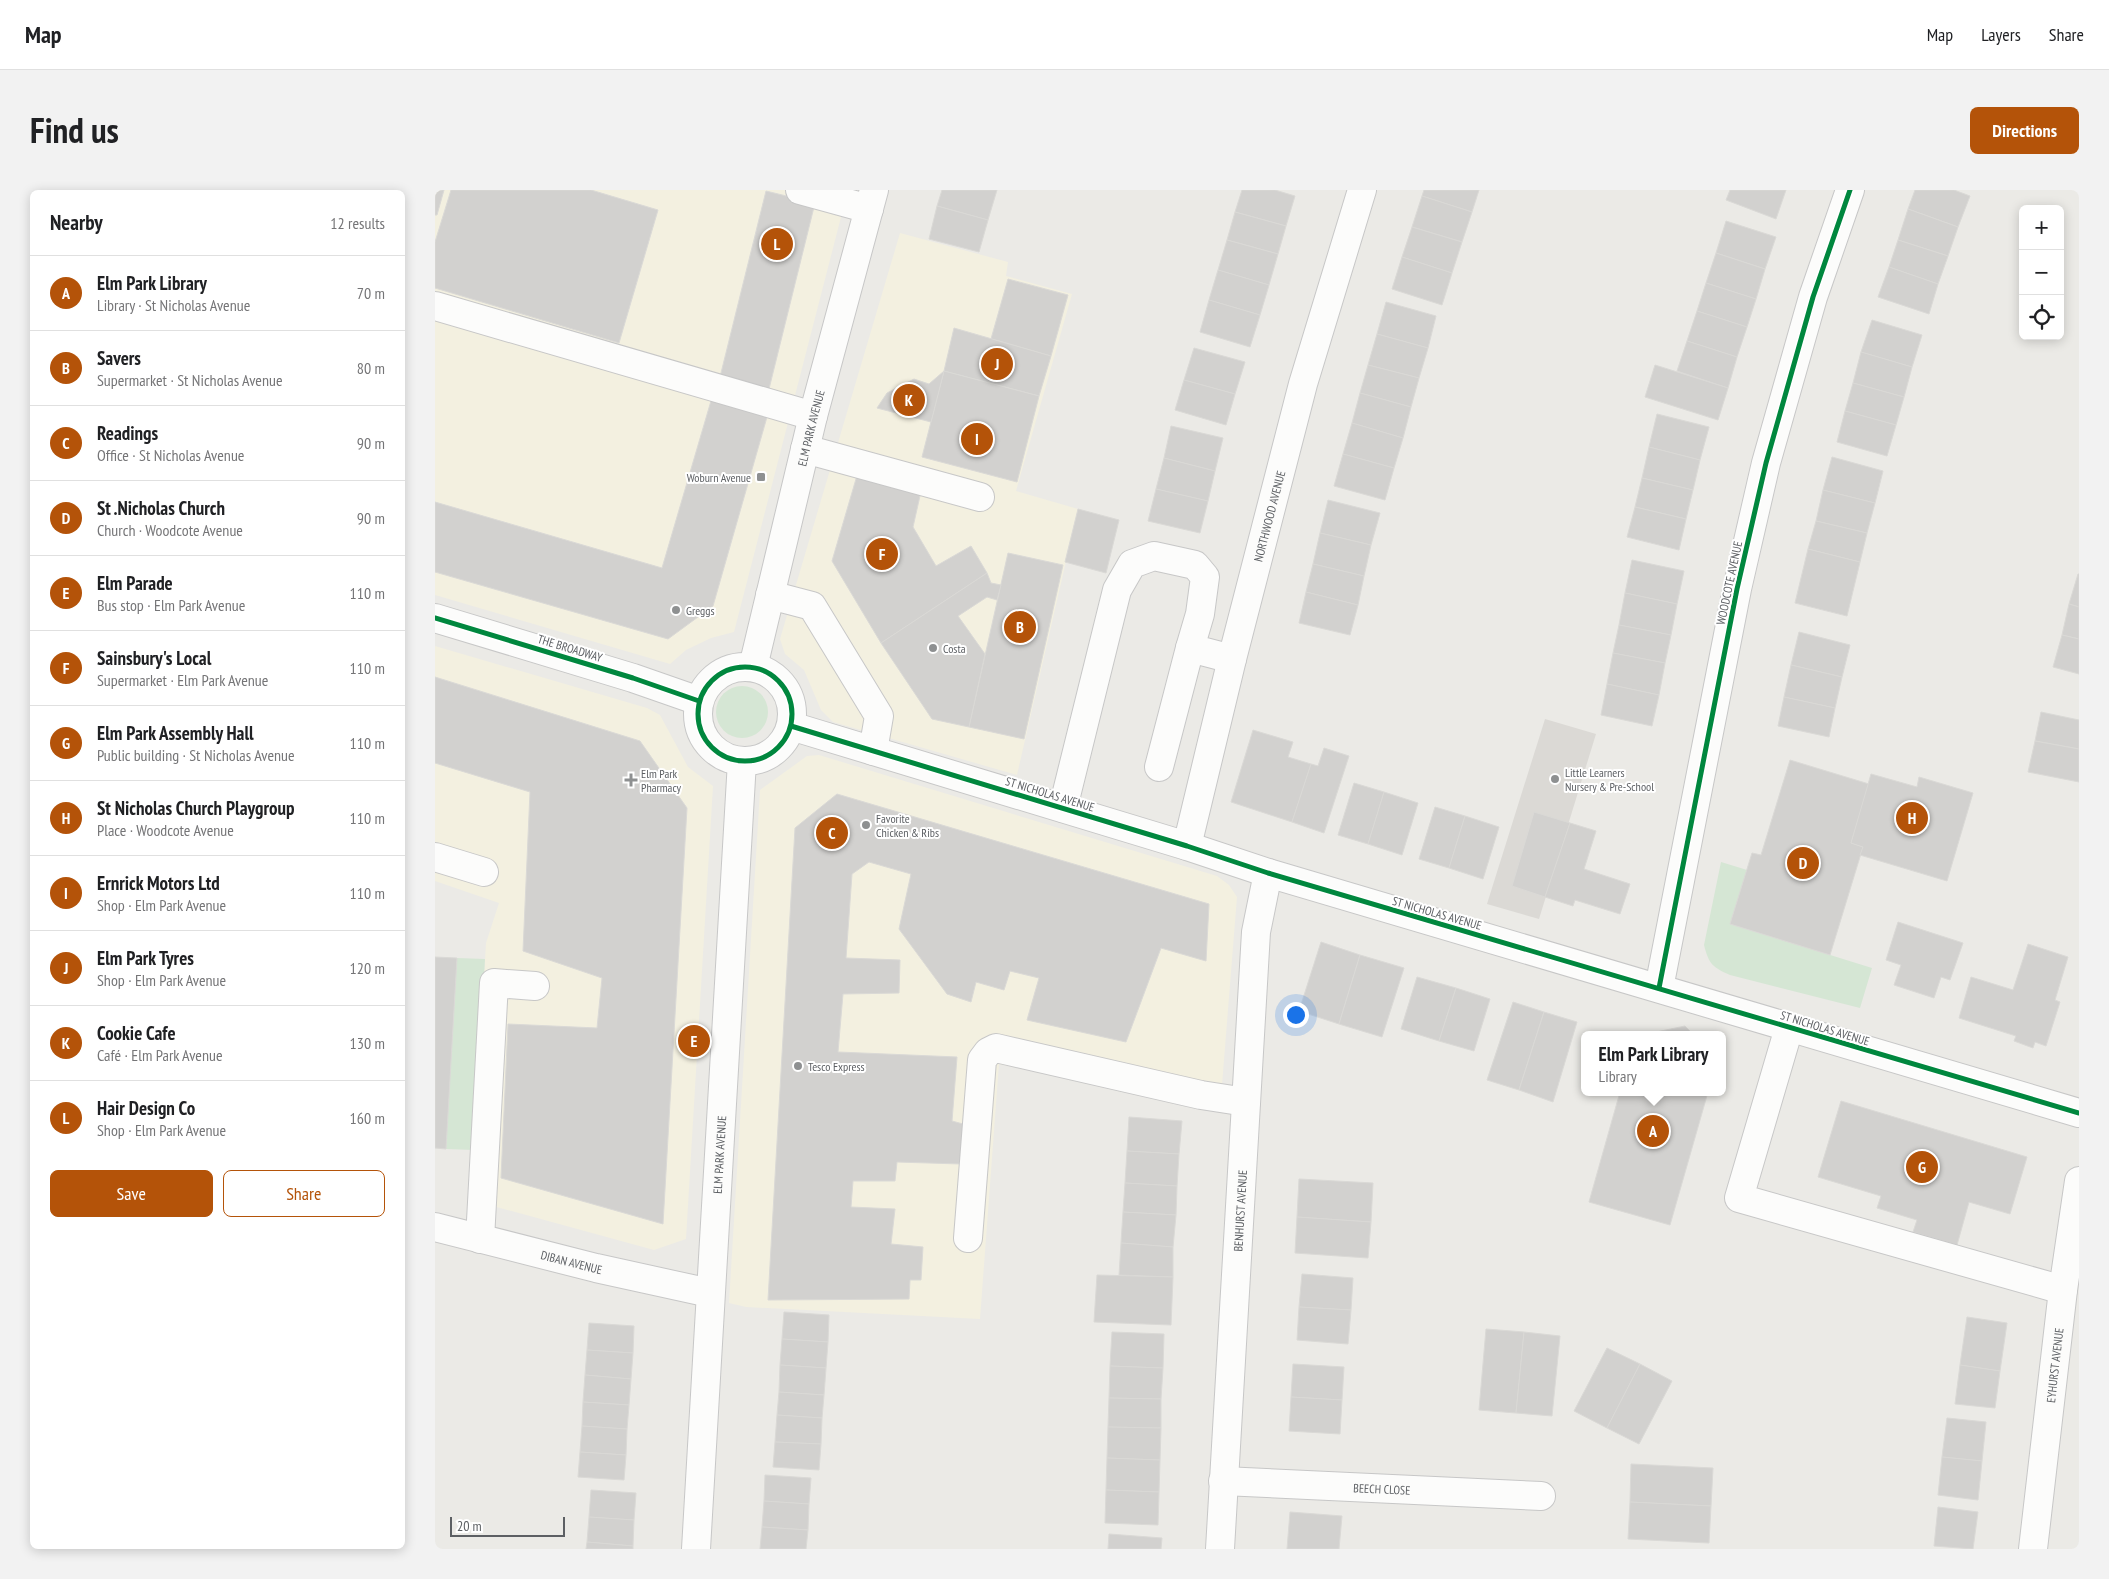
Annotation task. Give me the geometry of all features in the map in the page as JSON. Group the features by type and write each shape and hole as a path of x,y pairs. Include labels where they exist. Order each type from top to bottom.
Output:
{"street":[{"path":"800,190 872,200"},
{"name":"NORTHWOOD AVENUE","path":"1187,846 1232,659 1303,384 1362,190"},
{"name":"WOODCOTE AVENUE","path":"1659,988 1735,599 1766,463 1813,297 1850,190"},
{"name":"ELM PARK AVENUE","path":"753,667 813,416 872,200"},
{"path":"435,306 813,416"},
{"path":"805,449 980,497"},
{"path":"1063,808 1117,590 1132,564 1154,556 1195,565 1205,577 1199,614 1159,768"},
{"path":"770,595 812,606 879,716 873,751"},
{"name":"THE BROADWAY","path":"435,618 633,678 699,701"},
{"path":"1190,648 1232,659"},
{"path":"735,667 753,667 771,674 785,688 793,706 791,726 781,745 763,758 743,761 722,755 706,741 698,722 699,701 707,685 719,673 735,667"},
{"name":"ST NICHOLAS AVENUE","path":"791,726 1187,846 1268,873 2079,1113"},
{"name":"ELM PARK AVENUE","path":"695,1549 743,761"},
{"path":"435,856 483,872"},
{"name":"BENHURST AVENUE","path":"1220,1549 1237,1290 1256,932 1268,873"},
{"path":"480,1239 494,983 535,986"},
{"path":"1789,1028 1739,1198 2063,1290"},
{"path":"968,1238 982,1060 988,1052 996,1048 1201,1095 1246,1102"},
{"name":"EYHURST AVENUE","path":"2033,1549 2063,1290 2079,1181"},
{"name":"DIBAN AVENUE","path":"435,1227 596,1268 710,1293"},
{"name":"BEECH CLOSE","path":"1223,1481 1541,1496"}],"shaded area":[{"path":"435,190 848,190 734,632 711,638 686,650 670,664 435,595"},
{"path":"900,233 1008,262 1006,276 1072,294 1016,491 1078,509 1017,775 833,722 821,710 804,670 785,654 780,639"},
{"path":"435,646 647,708 660,715 688,767 713,786 686,1239 654,1250 471,1200 486,943 499,903 435,881"},
{"name":"Little Learners Nursery & Pre-School","path":"1545,719 1596,734 1539,919 1487,904"},
{"path":"819,755 1217,876 1229,885 1237,897 1220,1110 999,1064 980,1319 746,1307 729,1303 760,790 807,756"}],"green space":[{"path":"742,686 752,688 760,694 766,702 768,712 766,722 760,730 752,736 742,738 732,736 724,730 718,722 716,712 718,702 724,694 732,688"},
{"path":"1721,862 1747,870 1730,924 1872,968 1860,1008 1730,975 1712,964 1704,945"},
{"path":"457,958 485,959 474,1150 446,1149"}],"building":[{"path":"435,190 444,190 437,215 435,215"},
{"path":"451,190 591,190 658,210 619,343 435,288 435,242"},
{"path":"942,190 997,190 988,220 937,206"},
{"path":"1242,190 1275,190 1295,196 1286,226 1235,212"},
{"path":"1424,190 1479,190 1472,212 1422,196"},
{"path":"1730,190 1786,190 1776,219 1726,200"},
{"path":"1915,190 1954,190 1970,196 1958,227 1908,209"},
{"path":"766,191 815,203 769,389 720,377"},
{"path":"1422,196 1472,212 1462,242 1412,227"},
{"path":"937,206 988,220 979,252 929,239"},
{"path":"1908,209 1958,227 1948,256 1898,240"},
{"path":"1235,212 1286,226 1278,254 1227,240"},
{"path":"1726,221 1776,237 1765,269 1716,253"},
{"path":"1412,227 1462,242 1452,273 1402,257"},
{"path":"1227,240 1278,254 1269,285 1218,270"},
{"path":"1898,240 1948,256 1938,284 1889,267"},
{"path":"1716,253 1765,269 1756,299 1706,283"},
{"path":"1402,257 1452,273 1442,305 1392,289"},
{"path":"1889,267 1938,284 1929,314 1878,297"},
{"path":"1218,270 1269,285 1260,315 1209,300"},
{"path":"1008,279 1068,295 1051,356 991,339"},
{"path":"1706,283 1756,299 1747,327 1697,311"},
{"path":"1209,300 1260,315 1250,347 1200,332"},
{"path":"1386,302 1436,316 1428,348 1377,334"},
{"path":"1697,311 1747,327 1737,357 1687,341"},
{"path":"1872,320 1922,335 1912,367 1861,352"},
{"path":"954,328 1051,356 1039,396 944,371"},
{"path":"1377,334 1428,348 1419,378 1368,365"},
{"path":"1687,341 1737,357 1728,388 1677,371"},
{"path":"1194,348 1245,362 1235,394 1184,380"},
{"path":"1861,352 1912,367 1904,397 1853,383"},
{"path":"1368,365 1419,378 1411,407 1360,393"},
{"path":"1655,365 1728,388 1718,420 1645,397"},
{"path":"944,371 1039,396 1017,482 922,457"},
{"path":"944,371 931,422 877,408 887,393 914,379 929,384"},
{"path":"1184,380 1235,394 1226,425 1175,410"},
{"path":"1853,383 1904,397 1896,425 1845,411"},
{"path":"1360,393 1411,407 1403,438 1352,423"},
{"path":"713,394 769,410 713,606 668,639 435,572 435,502 662,568"},
{"path":"1845,411 1896,425 1887,456 1837,442"},
{"path":"1657,414 1709,427 1700,460 1649,447"},
{"path":"1352,423 1403,438 1394,468 1343,454"},
{"path":"1171,426 1223,438 1215,471 1164,458"},
{"path":"1649,447 1700,460 1693,490 1642,478"},
{"path":"1343,454 1394,468 1385,500 1334,486"},
{"path":"1832,457 1883,471 1875,503 1823,490"},
{"path":"1164,458 1215,471 1208,501 1156,489"},
{"path":"858,472 922,487 913,527 936,566 971,546 987,573 881,643 832,561"},
{"path":"1642,478 1693,490 1686,519 1635,507"},
{"path":"1156,489 1208,501 1200,533 1148,521"},
{"path":"1823,490 1875,503 1867,533 1816,521"},
{"path":"1328,500 1380,513 1371,545 1320,533"},
{"path":"1635,507 1686,519 1679,550 1627,537"},
{"path":"1078,509 1119,520 1106,573 1065,562"},
{"path":"1816,521 1867,533 1860,562 1808,549"},
{"path":"1320,533 1371,545 1364,576 1313,564"},
{"path":"1808,549 1860,562 1847,616 1795,603"},
{"path":"1008,553 1063,565 1024,739 969,727"},
{"path":"1632,560 1684,571 1677,604 1625,593"},
{"path":"1313,564 1364,576 1358,605 1306,592"},
{"name":"Costa","path":"987,573 991,583 1001,585 997,600 987,597 958,616 985,654 969,727 932,719 881,643"},
{"path":"2079,574 2079,607 2069,604"},
{"path":"1306,592 1358,605 1350,635 1299,623"},
{"path":"1625,593 1677,604 1671,635 1619,625"},
{"path":"2069,604 2079,607 2079,639 2062,635"},
{"path":"1619,625 1671,635 1665,663 1613,653"},
{"path":"1799,632 1850,645 1842,677 1791,665"},
{"path":"2062,635 2079,639 2079,674 2053,667"},
{"path":"1613,653 1665,663 1659,695 1607,684"},
{"path":"1791,665 1842,677 1835,708 1784,697"},
{"path":"435,677 640,741 687,808 663,1224 501,1178 508,1024 597,1028 602,978 523,951 530,792 435,763"},
{"path":"1607,684 1659,695 1652,726 1601,715"},
{"path":"1784,697 1835,708 1829,737 1778,726"},
{"path":"2041,712 2079,720 2079,749 2035,741"},
{"path":"1253,730 1293,742 1288,757 1311,764 1292,822 1231,802"},
{"path":"2035,741 2079,749 2079,782 2028,772"},
{"path":"1324,748 1349,756 1324,833 1292,822 1311,764 1318,766"},
{"path":"1790,760 1869,784 1851,843 1863,847 1830,955 1730,924 1752,853 1761,855"},
{"path":"1871,774 1917,787 1919,777 1973,793 1947,881 1860,855 1863,847 1851,843"},
{"path":"1354,783 1384,792 1368,844 1338,835"},
{"path":"1384,792 1418,803 1402,855 1368,844"},
{"path":"837,794 1209,904 1206,961 1161,948 1126,1042 1027,1020 1039,978 1010,971 1004,990 976,982 971,1002 947,994 899,929 911,874 869,862 852,874 846,958 900,960 899,993 843,994 838,1052 957,1057 952,1121 963,1124 961,1164 897,1162 895,1181 853,1181 851,1207 895,1209 891,1244 923,1247 921,1280 910,1280 909,1299 768,1300 795,828"},
{"path":"1435,807 1465,816 1449,868 1419,859"},
{"path":"1534,812 1570,823 1545,897 1512,886"},
{"path":"1465,816 1499,827 1483,879 1449,868"},
{"path":"1570,823 1596,831 1584,869 1630,884 1620,914 1575,900 1573,906 1545,897"},
{"path":"1898,922 1963,943 1950,980 1941,977 1934,998 1894,985 1901,965 1886,960"},
{"path":"1321,942 1360,955 1339,1024 1299,1011"},
{"path":"2028,944 2068,957 2055,1000 2060,1002 2046,1046 2035,1042 2033,1048 2014,1041 2016,1036 1959,1018 1971,977 2013,990"},
{"path":"1360,955 1404,968 1382,1037 1339,1024"},
{"path":"435,957 457,958 446,1149 435,1148"},
{"path":"1417,977 1456,988 1439,1041 1401,1029"},
{"path":"1456,988 1490,999 1474,1051 1439,1041"},
{"path":"1513,1002 1544,1012 1519,1090 1487,1080"},
{"path":"1544,1012 1577,1022 1553,1102 1519,1090"},
{"path":"1685,1026 1690,1031 1661,1031"},
{"path":"1619,1096 1707,1096 1670,1225 1589,1202"},
{"path":"1841,1101 2027,1157 2010,1214 1969,1202 1957,1245 1913,1232 1917,1220 1877,1208 1881,1196 1818,1177"},
{"path":"1129,1117 1182,1121 1179,1154 1127,1151"},
{"path":"1127,1151 1179,1154 1177,1186 1125,1183"},
{"path":"1299,1179 1373,1183 1371,1222 1297,1217"},
{"path":"1125,1183 1177,1186 1176,1215 1123,1212"},
{"path":"1123,1212 1176,1215 1173,1247 1121,1243"},
{"path":"1297,1217 1371,1222 1368,1258 1295,1253"},
{"path":"1121,1243 1173,1247 1173,1277 1119,1275"},
{"path":"1302,1274 1353,1278 1351,1310 1299,1307"},
{"path":"1097,1275 1173,1277 1171,1325 1094,1322"},
{"path":"1299,1307 1351,1310 1348,1344 1297,1340"},
{"path":"784,1312 829,1315 828,1342 782,1339"},
{"path":"1967,1317 2007,1323 2000,1371 1960,1365"},
{"path":"589,1323 634,1326 633,1353 587,1350"},
{"path":"1486,1329 1524,1332 1516,1413 1479,1410"},
{"path":"1112,1332 1164,1334 1163,1368 1110,1366"},
{"path":"1524,1332 1560,1336 1552,1416 1516,1413"},
{"path":"782,1339 828,1342 826,1368 780,1365"},
{"path":"1607,1348 1640,1364 1607,1428 1574,1411"},
{"path":"587,1350 633,1353 631,1379 585,1375"},
{"path":"1293,1364 1344,1367 1342,1400 1291,1397"},
{"path":"1640,1364 1672,1381 1639,1444 1607,1428"},
{"path":"780,1365 826,1368 824,1395 779,1392"},
{"path":"1960,1365 2000,1371 1995,1408 1955,1404"},
{"path":"1110,1366 1163,1368 1161,1399 1109,1398"},
{"path":"585,1375 631,1379 629,1405 583,1402"},
{"path":"779,1392 824,1395 822,1418 777,1415"},
{"path":"1291,1397 1342,1400 1340,1434 1289,1431"},
{"path":"1109,1398 1161,1399 1161,1428 1108,1427"},
{"path":"583,1402 629,1405 627,1429 582,1426"},
{"path":"777,1415 822,1418 821,1444 775,1442"},
{"path":"1947,1418 1986,1422 1982,1461 1942,1457"},
{"path":"582,1426 627,1429 626,1455 580,1452"},
{"path":"1108,1427 1161,1428 1160,1460 1107,1458"},
{"path":"775,1442 821,1444 819,1470 773,1467"},
{"path":"580,1452 626,1455 624,1480 578,1477"},
{"path":"1942,1457 1982,1461 1978,1500 1938,1495"},
{"path":"1107,1458 1160,1460 1159,1492 1106,1490"},
{"path":"1631,1464 1713,1468 1711,1506 1630,1502"},
{"path":"765,1475 811,1478 809,1504 764,1501"},
{"path":"591,1490 636,1493 634,1520 589,1517"},
{"path":"1106,1490 1159,1492 1158,1525 1105,1523"},
{"path":"764,1501 809,1504 808,1530 762,1527"},
{"path":"1630,1502 1711,1506 1709,1543 1628,1539"},
{"path":"1938,1507 1978,1512 1973,1549 1934,1546"},
{"path":"1290,1512 1342,1516 1339,1549 1287,1549"},
{"path":"589,1517 634,1520 633,1546 587,1542"},
{"path":"762,1527 808,1530 806,1549 760,1549"},
{"path":"1109,1534 1162,1538 1161,1549 1108,1549"},
{"path":"587,1542 633,1546 633,1549 586,1549"}],"cycle path":[{"path":"1659,988 1737,589 1766,463 1813,297 1850,190"},
{"path":"435,618 633,678 699,701"},
{"path":"745,667 763,671 778,681 788,696 792,714 788,732 778,747 763,757 745,761 727,757 712,747 702,732 698,714 702,696 712,681 727,671 745,667"},
{"path":"791,726 1187,846 1268,873 2079,1113"}],"place":[{"name":"Hair Design Co","path":"777,244"},
{"name":"Elm Park Tyres","path":"997,364"},
{"name":"Cookie Cafe","path":"909,400"},
{"name":"Ernrick Motors Ltd","path":"977,439"},
{"name":"Woburn Avenue","path":"761,477"},
{"name":"Sainsbury's Local","path":"882,554"},
{"name":"Greggs","path":"676,610"},
{"name":"Savers","path":"1020,627"},
{"name":"Costa","path":"933,648"},
{"name":"Little Learners Nursery & Pre-School","path":"1555,779"},
{"name":"Elm Park Pharmacy","path":"631,780"},
{"name":"St Nicholas Church Playgroup","path":"1912,818"},
{"name":"Favorite Chicken & Ribs","path":"866,825"},
{"name":"Readings","path":"832,833"},
{"name":"St .Nicholas Church","path":"1803,863"},
{"name":"Elm Parade","path":"694,1041"},
{"name":"Tesco Express","path":"798,1066"},
{"name":"Elm Park Library","path":"1653,1131"},
{"name":"Elm Park Assembly Hall","path":"1922,1167"}]}
